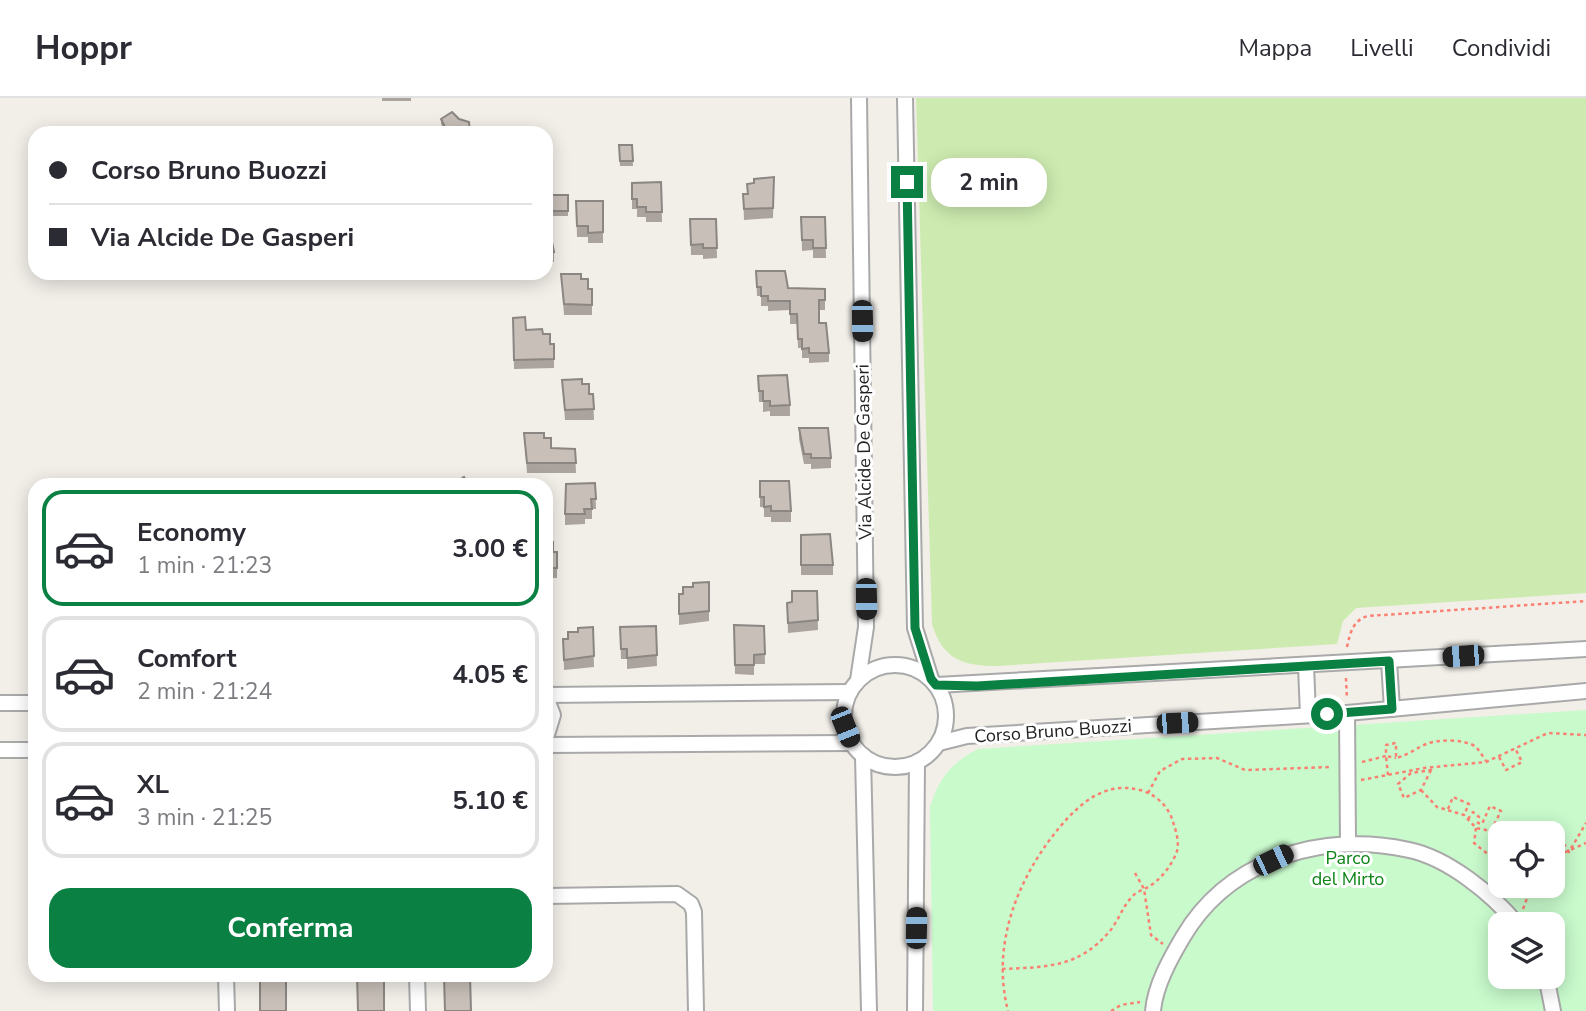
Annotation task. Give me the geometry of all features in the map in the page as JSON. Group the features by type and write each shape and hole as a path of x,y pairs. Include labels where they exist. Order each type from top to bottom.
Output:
{"street":[{"name":"Via Alcide De Gasperi","path":"854,686 866,626 859,98"},
{"path":"905,98 915,628 934,682 946,714 939,743 918,762 889,767 863,756 852,743 845,718 854,686 871,671 902,665 918,670 934,682 1306,666 1586,649"},
{"path":"1389,661 1392,709"},
{"path":"1306,666 1308,715"},
{"path":"553,696 854,686"},
{"name":"Corso Bruno Buozzi","path":"939,743 967,736 1347,713 1586,691"},
{"path":"0,703 28,703"},
{"path":"1347,713 1347,766 1355,781 1348,842"},
{"path":"553,745 852,743"},
{"path":"0,750 28,750"},
{"path":"863,756 869,1011"},
{"path":"915,1011 918,762"},
{"path":"1154,1005 1173,953 1195,917 1238,878 1290,852 1348,842 1412,850 1470,878 1506,912"},
{"path":"553,896 677,894 691,904 694,912 696,1011"},
{"path":"226,982 226,1011"},
{"path":"417,982 418,1011"},
{"path":"1549,989 1553,1011"}],"path":[{"path":"1347,713 1346,663 1352,628 1361,618 1586,601"},
{"path":"1486,762 1476,747 1433,742 1395,758 1362,761 1355,781 1486,762 1548,733 1586,734"},
{"path":"1388,775 1386,745 1396,743 1395,758"},
{"path":"1499,757 1506,770 1522,762 1516,748"},
{"path":"1148,793 1160,771 1182,759 1217,758 1245,770 1347,766"},
{"path":"1431,770 1421,790 1404,798 1398,784 1412,773 1431,770"},
{"path":"1002,970 1061,965 1091,951 1110,931 1133,894 1163,875 1177,855 1178,838 1172,817 1161,802 1138,789 1106,790 1091,797 1070,814 1027,873 1010,922 1002,970 1008,1011"},
{"path":"1421,790 1429,802 1464,815 1476,828 1488,830"},
{"path":"1448,809 1453,797 1469,804 1464,815"},
{"path":"1468,819 1473,812 1479,817 1478,823 1482,824 1490,806 1501,811 1496,821"},
{"path":"1569,852 1586,823"},
{"path":"1476,828 1474,843 1488,854"},
{"path":"1565,854 1586,843"},
{"path":"1565,846 1569,852"},
{"path":"1135,873 1144,889 1151,935 1173,953"},
{"path":"1111,1011 1121,1005 1154,1005"}],"green space":[{"path":"916,98 1586,98 1586,593 1356,608 1343,621 1337,644 998,666 965,662 948,653 932,624"},
{"name":"Parco del Mirto","path":"1586,710 1586,1011 933,1011 930,807 947,772 978,749"}],"building":[{"path":"452,112 459,119 469,122 469,126 444,126 441,119"},
{"path":"619,145 632,145 633,161 620,161"},
{"path":"774,177 773,208 744,209 743,194 748,194 747,184 754,183 754,179"},
{"path":"661,182 662,212 646,212 646,207 637,207 637,199 632,199 632,183"},
{"path":"553,195 568,195 568,211 553,211"},
{"path":"576,201 603,201 603,232 588,233 588,226 577,226"},
{"path":"801,217 825,217 826,248 813,248 813,240 802,240"},
{"path":"690,219 716,219 717,248 703,248 703,244 691,245"},
{"path":"756,271 785,271 788,288 825,289 825,300 819,300 819,323 826,323 829,353 809,353 809,348 802,349 802,339 798,339 797,314 790,314 790,301 768,301 768,296 761,296 761,287 757,287"},
{"path":"561,274 581,274 581,279 588,279 588,289 592,289 592,305 564,304"},
{"path":"525,317 526,330 542,329 543,334 550,334 550,344 554,344 554,359 514,360 513,318"},
{"path":"787,375 790,405 770,406 770,401 763,401 758,376"},
{"path":"582,379 582,384 589,384 589,394 593,394 594,409 565,410 562,380"},
{"path":"799,428 828,428 831,458 811,458 811,454 804,454"},
{"path":"524,433 544,433 544,438 551,438 551,448 575,449 576,463 527,463"},
{"path":"760,481 789,481 791,511 771,511 771,506 764,507 764,497 760,497"},
{"path":"595,483 596,499 591,499 592,509 584,509 585,514 565,514 566,484"},
{"path":"830,534 833,565 801,565 801,535"},
{"path":"553,552 557,552 557,568 553,568"},
{"path":"709,582 709,611 679,614 679,594 683,594 683,587"},
{"path":"792,591 817,591 818,620 788,623 787,603 792,602"},
{"path":"734,625 764,626 765,654 754,655 754,665 735,665"},
{"path":"656,626 657,655 627,658 627,649 621,649 620,627"},
{"path":"593,627 594,656 564,660 563,639 568,639 568,632"},
{"path":"260,982 286,982 286,1011 260,1011"},
{"path":"357,982 384,982 384,1011 358,1011"},
{"path":"444,982 470,982 471,1011 445,1011"}],"route":[{"path":"907,182 915,628 931,679 936,685 977,686 1389,661 1392,709 1327,714"}]}
